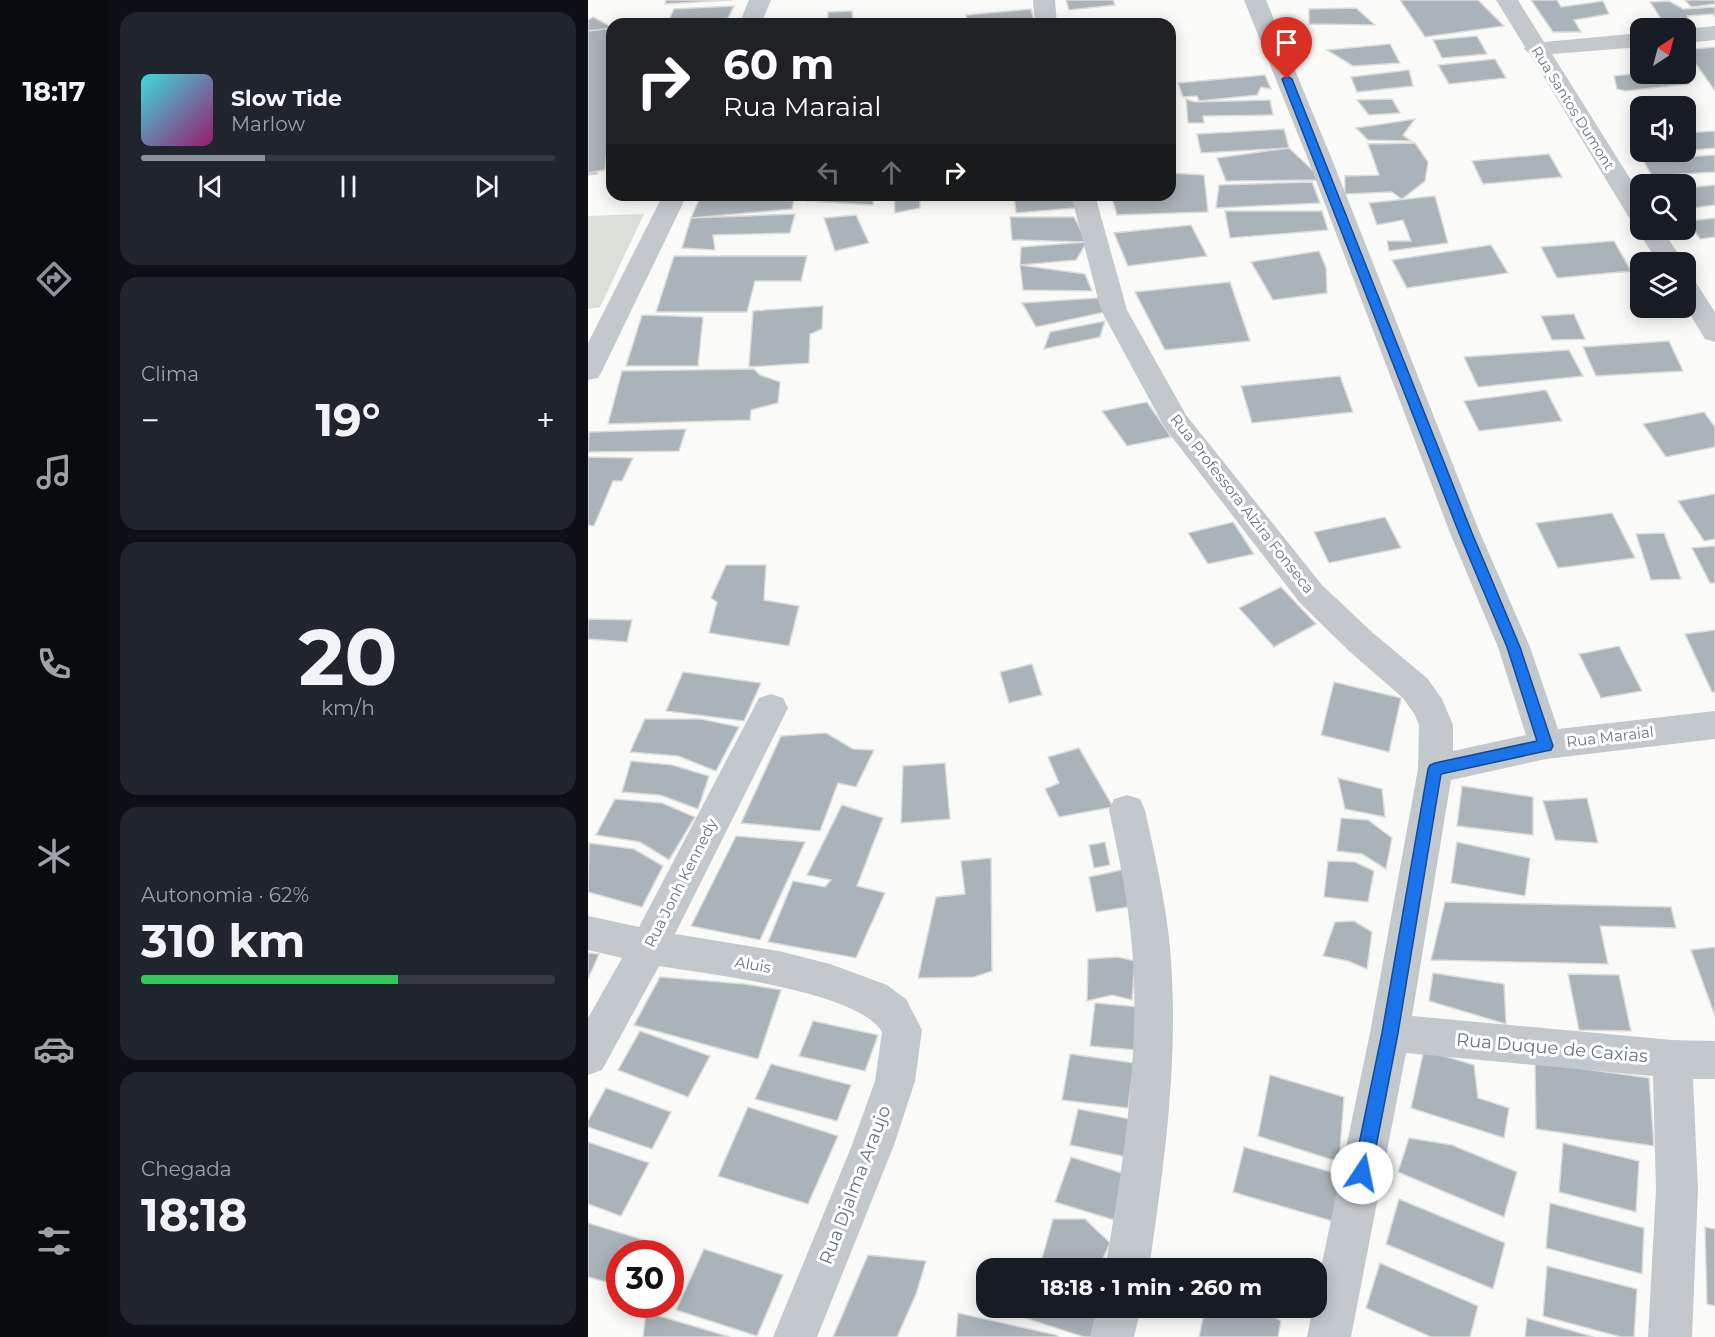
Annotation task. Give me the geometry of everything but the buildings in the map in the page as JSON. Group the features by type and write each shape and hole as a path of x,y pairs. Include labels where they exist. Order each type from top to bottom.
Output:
{"street":[{"path":"752,18 760,0"},
{"path":"1044,0 1046,18"},
{"path":"1255,0 1319,157 1465,533 1514,647 1546,746"},
{"name":"Rua Santos Dumont","path":"1507,0 1535,49 1630,199"},
{"path":"1696,35 1715,33"},
{"path":"1535,49 1630,41"},
{"path":"588,371 672,201"},
{"name":"Rua Professora Alzira Fonseca","path":"1085,201 1114,310 1175,422 1311,594 1361,642 1415,688 1430,709 1436,725 1435,769"},
{"path":"1696,303 1715,333"},
{"path":"588,322 615,318"},
{"name":"Rua Jonh Kennedy","path":"588,1056 649,947 771,708"},
{"name":"Rua Maraial","path":"1435,769 1546,746 1715,724"},
{"path":"1329,1337 1390,1033 1435,769"},
{"path":"1127,810 1143,880 1150,936 1153,1006 1150,1103 1140,1192 1129,1258"},
{"name":"Aluis","path":"588,933 649,947 779,969 830,982 873,998 892,1012 902,1030"},
{"name":"Rua Djalma Araujo","path":"795,1337 884,1113 895,1081 902,1030"},
{"name":"Rua Duque de Caxias","path":"1390,1033 1672,1059 1715,1060"},
{"path":"1670,1337 1677,1189 1672,1059"},
{"path":"1112,1337 1117,1318"}],"shaded area":[{"path":"644,214 600,307 588,309 588,216"}],"route":[{"path":"1287,79 1465,533 1514,647 1546,746 1435,769 1390,1033 1362,1173"}]}
